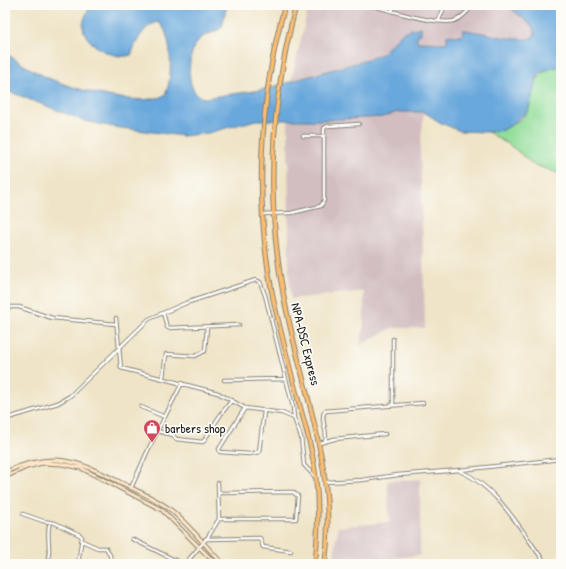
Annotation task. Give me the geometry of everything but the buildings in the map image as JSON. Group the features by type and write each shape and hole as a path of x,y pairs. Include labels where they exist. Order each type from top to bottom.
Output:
{"main road":[{"path":"285,5 276,40 268,88 262,173 264,214 266,250 273,297 312,450 316,479 318,530 315,564"},
{"name":"NPA-DSC Express","path":"296,5 284,54 279,85 272,162 273,214 277,258 284,299 320,443 326,482 328,517 326,564"},
{"path":"5,472 35,461 65,460 93,469 167,507 204,541 223,564"},
{"path":"5,477 23,468 42,464 56,463 75,466 119,486 162,510 200,546 216,564"}],"street":[{"path":"369,5 439,20 454,21 459,19 473,5"},
{"path":"392,11 394,5"},
{"path":"439,20 445,5"},
{"path":"264,214 305,210 321,206 324,203 324,128 326,126 359,124"},
{"path":"303,136 324,136"},
{"path":"5,419 58,402 70,396 149,319 256,280 260,282 265,295 293,407 294,418 301,437 304,465 316,479"},
{"path":"5,307 19,307 52,318 116,324"},
{"path":"163,313 167,327 239,326"},
{"path":"116,318 121,368 163,377 218,392 245,408 282,413 294,418"},
{"path":"163,377 166,354 195,356 205,351 207,327"},
{"path":"393,339 393,405"},
{"path":"224,380 286,379"},
{"path":"131,488 157,431 182,383"},
{"path":"157,431 170,434 176,439 203,442 232,400"},
{"path":"325,441 327,436 323,416 325,411 423,403"},
{"path":"141,407 165,417"},
{"path":"245,408 218,448 220,452 249,454 259,452 264,411"},
{"path":"320,443 325,441 385,434"},
{"path":"326,482 362,480 561,459"},
{"path":"460,470 473,476 491,490 546,564"},
{"path":"132,539 184,564 204,541 219,519 218,483"},
{"path":"219,493 293,492 298,496 296,519 219,519"},
{"path":"23,514 50,522 80,535 82,541 78,564"},
{"path":"46,564 49,551 48,528 50,522"},
{"path":"204,541 260,538 263,547 291,551"},
{"path":"82,541 98,548 106,548 110,554 111,564"}],"shaded area":[{"path":"309,5 507,5 532,26 535,33 533,37 527,40 490,35 473,30 463,30 463,36 448,35 447,43 416,42 417,34 421,27 382,54 291,82"},
{"path":"398,112 424,112 420,148 425,328 391,328 360,346 364,327 364,291 291,299 289,275 288,121 383,117"},
{"path":"420,479 420,555 388,559 386,564 333,564 338,527 390,522 387,481"}],"green space":[{"path":"561,66 561,174 532,164 514,148 488,132 505,128 516,123 525,116 529,110 535,86 540,76 543,72 554,67"}],"water":[{"path":"91,5 227,5 222,27 217,31 201,38 191,54 189,72 190,81 193,89 198,95 204,98 261,90 356,63 382,54 403,32 421,27 421,34 417,34 417,42 447,43 447,35 462,36 463,30 520,39 533,37 535,33 532,26 507,5 561,5 561,66 546,70 539,74 528,111 503,130 488,132 460,131 441,123 424,112 398,112 383,117 326,120 256,120 208,133 183,136 114,127 85,121 5,90 5,53 42,75 68,86 85,91 139,100 154,99 165,95 168,88 170,56 167,35 163,27 158,22 148,27 141,35 131,55 117,56 101,50 88,39 84,33 84,21"}],"place":[{"name":"barbers shop","path":"152,443"}]}
